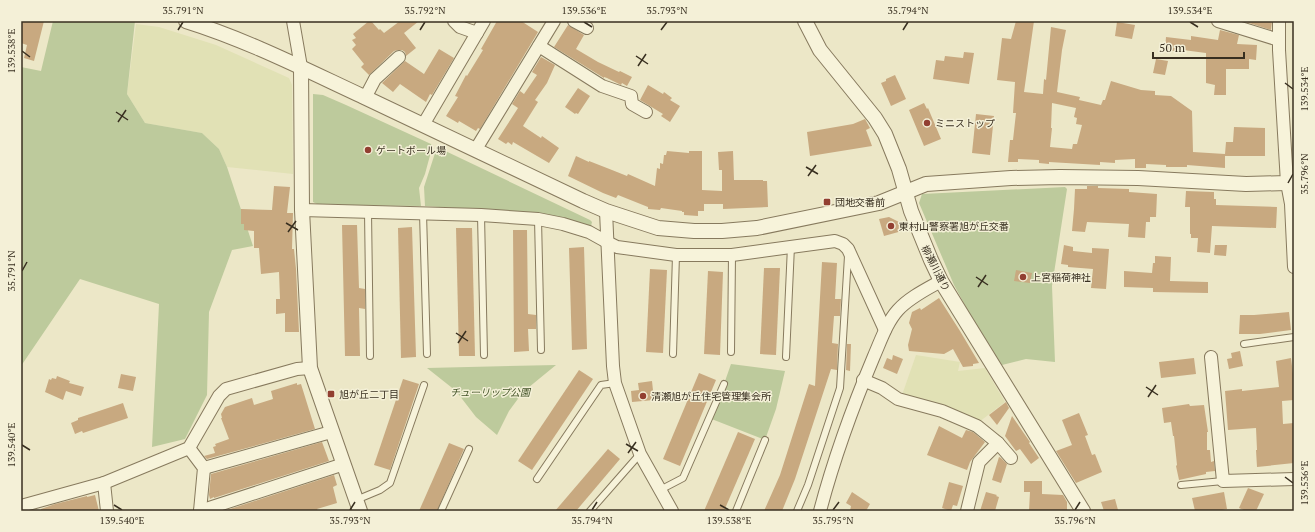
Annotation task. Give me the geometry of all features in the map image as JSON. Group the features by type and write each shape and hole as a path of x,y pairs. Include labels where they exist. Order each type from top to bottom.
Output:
{"street":[{"path":"186,21 240,40 302,67 606,211 658,228 694,231 722,231 757,228 879,203 926,184 1011,178 1138,178 1246,184 1291,182"},
{"path":"293,21 302,67 302,210 310,368 358,506"},
{"path":"454,21 460,28 477,33"},
{"path":"423,125 484,21"},
{"path":"476,150 554,21"},
{"path":"574,21 587,28"},
{"name":"柳瀬川通り","path":"805,21 820,50 875,118 885,134 896,162 911,211 941,281 1083,511"},
{"path":"1218,21 1279,40"},
{"path":"1279,21 1279,40 1293,204 1294,267"},
{"path":"539,46 602,86 631,96 632,104 646,112"},
{"path":"365,98 374,79 399,57"},
{"path":"302,210 481,214 538,219 563,224 589,232 618,247 676,255 732,255 835,241 843,244 848,249 885,330"},
{"path":"606,211 615,383 640,454 672,511"},
{"path":"820,511 829,480 864,380 885,330 897,311 904,304 941,281"},
{"path":"1211,357 1223,481 1294,479"},
{"path":"28,507 104,483 189,448 219,396 226,390 297,369 310,368"},
{"path":"864,380 882,388 898,399 942,411 977,426 998,443 1011,458"},
{"path":"204,468 331,432"},
{"path":"967,511 979,462 998,443"},
{"path":"189,448 204,468 200,511 344,464"},
{"path":"104,483 107,511"}],"lane":[{"path":"368,212 370,356"},
{"path":"423,213 427,354"},
{"path":"481,214 484,355"},
{"path":"538,219 541,350"},
{"path":"786,357 792,246"},
{"path":"797,511 808,485 840,388 848,249"},
{"path":"672,354 676,255"},
{"path":"731,352 732,255"},
{"path":"1244,344 1294,337"},
{"path":"537,479 602,385 615,383"},
{"path":"660,490 683,478 724,384"},
{"path":"358,506 390,483 424,385"},
{"path":"736,511 765,440"},
{"path":"441,511 469,449"},
{"path":"590,511 640,454"},
{"path":"1181,485 1223,481"}],"green space":[{"path":"53,21 135,21 127,94 145,123 202,133 219,149 227,167 253,246 232,250 209,312 207,395 185,439 152,447 159,304 80,279 21,366 21,67 41,71"},
{"path":"136,24 159,27 216,45 289,78 292,85 293,174 227,167 219,149 202,133 145,123 127,94"},
{"path":"313,94 323,95 431,144 432,148 425,174 419,188 421,206 319,205 313,202"},
{"path":"437,147 590,220 592,222 591,226 568,219 524,213 425,206 424,187"},
{"path":"1065,187 1067,189 1052,286 1055,362 1026,359 1002,365 973,320 954,285 919,203 922,194"},
{"path":"916,355 960,362 958,371 985,368 1005,402 979,422 902,395"},
{"path":"731,364 785,371 776,409 765,440 709,418"},
{"name":"チューリップ公園","path":"556,365 523,392 509,411 497,435 476,417 456,391 427,368"}],"building":[{"path":"21,21 44,21 34,61 24,58 27,45 21,43"},
{"path":"371,21 384,33 400,21 419,21 404,33 416,48 406,56 405,52 402,50 394,51 369,75 361,67 364,64 352,49 356,45 352,40 356,38 353,34"},
{"path":"497,21 521,21 538,32 480,129 478,128 476,131 459,121 458,123 446,116 458,97 455,96 466,75 467,76 483,50 481,49"},
{"path":"1016,21 1034,21 1024,92 1043,94 1044,79 1046,80 1051,27 1066,30 1057,92 1080,97 1079,100 1101,105 1103,100 1105,100 1111,81 1141,90 1155,91 1155,95 1171,96 1192,111 1193,152 1225,154 1226,142 1233,142 1234,127 1265,128 1265,156 1225,156 1225,168 1187,165 1187,167 1166,167 1166,165 1146,164 1146,168 1135,168 1135,159 1115,160 1115,163 1100,162 1100,165 1049,162 1049,164 1039,163 1039,160 1018,159 1018,162 1008,162 1010,140 1013,140 1016,113 1013,113 1015,82 997,80 1002,38 1011,39","holes":["1052,103 1076,108 1074,117 1077,118 1076,124 1082,125 1077,144 1073,144 1072,149 1050,147"]},
{"path":"1243,21 1272,21 1271,30"},
{"path":"1117,22 1135,25 1132,39 1115,36"},
{"path":"568,25 584,35 576,49 598,62 632,77 627,86 604,78 554,47"},
{"path":"1220,30 1239,35 1237,44 1257,45 1256,60 1249,59 1249,69 1226,69 1226,95 1214,95 1215,85 1206,83 1206,53 1183,50 1182,52 1165,50 1166,37 1191,40 1191,36 1218,40"},
{"path":"439,49 454,58 432,95 430,94 426,102 400,84 393,92 382,83 405,61 424,74"},
{"path":"964,52 974,53 969,84 933,79 936,60 944,61 945,56 963,58"},
{"path":"541,57 555,65 547,83 535,100 538,102 523,126 541,138 542,136 559,148 549,163 513,142 512,145 508,142 506,144 498,139 518,108 512,104 520,91 524,94 537,75 532,72"},
{"path":"1156,59 1168,61 1165,75 1153,73"},
{"path":"895,75 906,99 891,106 881,83"},
{"path":"648,85 663,94 664,92 672,98 670,100 680,106 670,122 661,116 663,114 640,100"},
{"path":"578,88 590,96 578,114 575,114 565,107"},
{"path":"924,103 927,109 928,108 941,139 924,146 909,110"},
{"path":"976,114 994,116 990,155 972,153"},
{"path":"865,119 870,128 866,130 872,146 810,156 807,132 853,124"},
{"path":"667,151 689,153 689,151 702,151 702,190 722,191 722,170 719,170 718,152 733,151 734,180 767,181 768,207 723,209 723,204 704,204 704,211 698,211 698,216 684,215 684,212 682,211 661,208 660,210 648,209 648,207 618,195 616,198 603,193 568,176 576,156 627,176 628,174 655,186 657,168 660,169 660,163 663,164 664,155 666,155"},
{"path":"274,186 290,187 287,213 293,213 292,249 294,249 296,269 299,332 285,332 285,313 276,314 276,299 280,299 279,272 261,274 259,248 254,248 254,231 244,230 244,224 241,224 241,209 272,210"},
{"path":"1087,186 1098,186 1098,188 1129,189 1129,192 1157,194 1156,217 1150,217 1150,222 1146,222 1145,238 1128,237 1129,224 1087,222 1085,232 1072,231 1075,189 1087,189"},
{"path":"1186,191 1214,192 1216,205 1277,207 1276,228 1212,226 1210,253 1197,252 1198,238 1191,238 1190,234 1190,207 1185,207"},
{"name":"東村山警察署旭が丘交番","path":"889,217 899,222 902,231 884,236 879,219"},
{"path":"342,225 357,225 359,288 365,289 365,309 359,308 360,356 345,356"},
{"path":"412,227 416,357 401,358 398,228"},
{"path":"456,228 472,228 475,356 459,356"},
{"path":"513,230 527,230 528,314 536,315 536,329 528,329 529,351 514,352"},
{"path":"1064,245 1073,247 1073,251 1092,253 1092,248 1109,249 1106,289 1091,288 1093,269 1068,267 1068,265 1061,264"},
{"path":"1215,245 1227,245 1226,256 1214,255"},
{"path":"584,247 587,349 572,350 569,248"},
{"path":"1155,256 1171,257 1170,281 1208,282 1208,293 1153,292 1153,288 1124,287 1124,271 1152,273 1153,263 1155,263"},
{"path":"822,262 837,263 835,299 841,299 840,316 834,316 832,343 838,344 837,370 831,369 795,479 782,511 764,511 780,475 809,384 815,386"},
{"path":"764,268 780,268 776,355 760,354"},
{"path":"650,269 667,270 663,353 646,352"},
{"name":"上宮稲荷神社","path":"1016,270 1032,273 1030,283 1014,281"},
{"path":"708,271 723,272 720,355 704,354"},
{"path":"939,298 979,363 973,364 973,366 963,367 953,349 944,354 909,351 908,345 912,329 909,323 912,312 920,308 921,310"},
{"path":"1289,312 1291,330 1260,334 1239,334 1240,315"},
{"path":"847,344 851,344 850,371 846,370"},
{"path":"1240,351 1243,366 1229,369 1227,359 1232,358 1231,353"},
{"path":"893,355 903,359 897,374 883,368 887,358 892,360"},
{"path":"1194,358 1196,374 1161,378 1159,362"},
{"path":"1291,358 1294,382 1294,400 1282,401 1283,424 1294,423 1294,463 1257,467 1256,428 1228,430 1225,391 1242,389 1242,391 1279,387 1276,361"},
{"path":"579,370 593,379 532,470 518,461"},
{"path":"699,373 716,380 680,466 663,459"},
{"path":"121,374 136,377 133,391 118,388"},
{"path":"57,376 70,381 69,383 84,387 81,396 66,391 63,400 45,392 49,379 56,379"},
{"path":"403,379 419,384 390,470 374,465"},
{"name":"清瀬旭が丘住宅管理集会所","path":"652,381 654,400 632,402 631,391 639,390 638,383"},
{"path":"297,383 297,385 301,384 315,429 207,459 204,456 215,453 213,447 216,446 215,444 229,439 221,418 221,414 225,407 252,398 254,405 273,399 271,391"},
{"path":"1006,402 1009,408 997,425 989,415"},
{"path":"123,403 128,418 83,433 82,431 75,434 71,423 78,420 78,418"},
{"path":"1189,404 1190,406 1204,405 1208,432 1207,450 1210,450 1211,462 1214,461 1215,471 1206,472 1206,474 1179,480 1171,422 1164,423 1162,408"},
{"path":"1079,413 1088,435 1085,436 1092,455 1095,454 1102,472 1076,483 1056,451 1072,445 1062,420"},
{"path":"1012,416 1039,458 1031,464 1020,449 1016,451 1005,436"},
{"path":"939,426 962,438 966,430 973,432 985,442 970,462 967,470 927,455"},
{"path":"738,432 755,439 724,511 704,511"},
{"path":"322,442 329,461 210,499 211,474"},
{"path":"449,443 464,449 437,511 419,511"},
{"path":"608,449 620,459 576,511 555,511"},
{"path":"999,457 1007,464 1001,483 992,480"},
{"path":"334,475 337,485 333,487 337,503 317,509 318,511 224,511"},
{"path":"1024,481 1042,481 1042,494 1063,495 1067,502 1067,511 1029,511 1030,492 1024,492"},
{"path":"949,482 963,486 957,506 953,505 951,511 942,508"},
{"path":"1248,488 1264,494 1256,511 1246,511 1239,508"},
{"path":"852,492 870,504 866,511 850,511 851,506 846,503"},
{"path":"986,492 999,497 995,511 980,511"},
{"path":"1224,492 1227,509 1217,511 1195,511 1192,498"},
{"path":"95,495 99,511 41,511 41,509 55,504"},
{"path":"1115,499 1118,510 1104,511 1101,502"}],"place":[{"name":"ミニストップ","path":"927,123"},
{"name":"ゲートボール場","path":"368,150"},
{"name":"団地交番前","path":"827,202"},
{"name":"東村山警察署旭が丘交番","path":"891,226"},
{"name":"上宮稲荷神社","path":"1023,277"},
{"name":"旭が丘二丁目","path":"331,394"},
{"name":"清瀬旭が丘住宅管理集会所","path":"643,396"}]}
